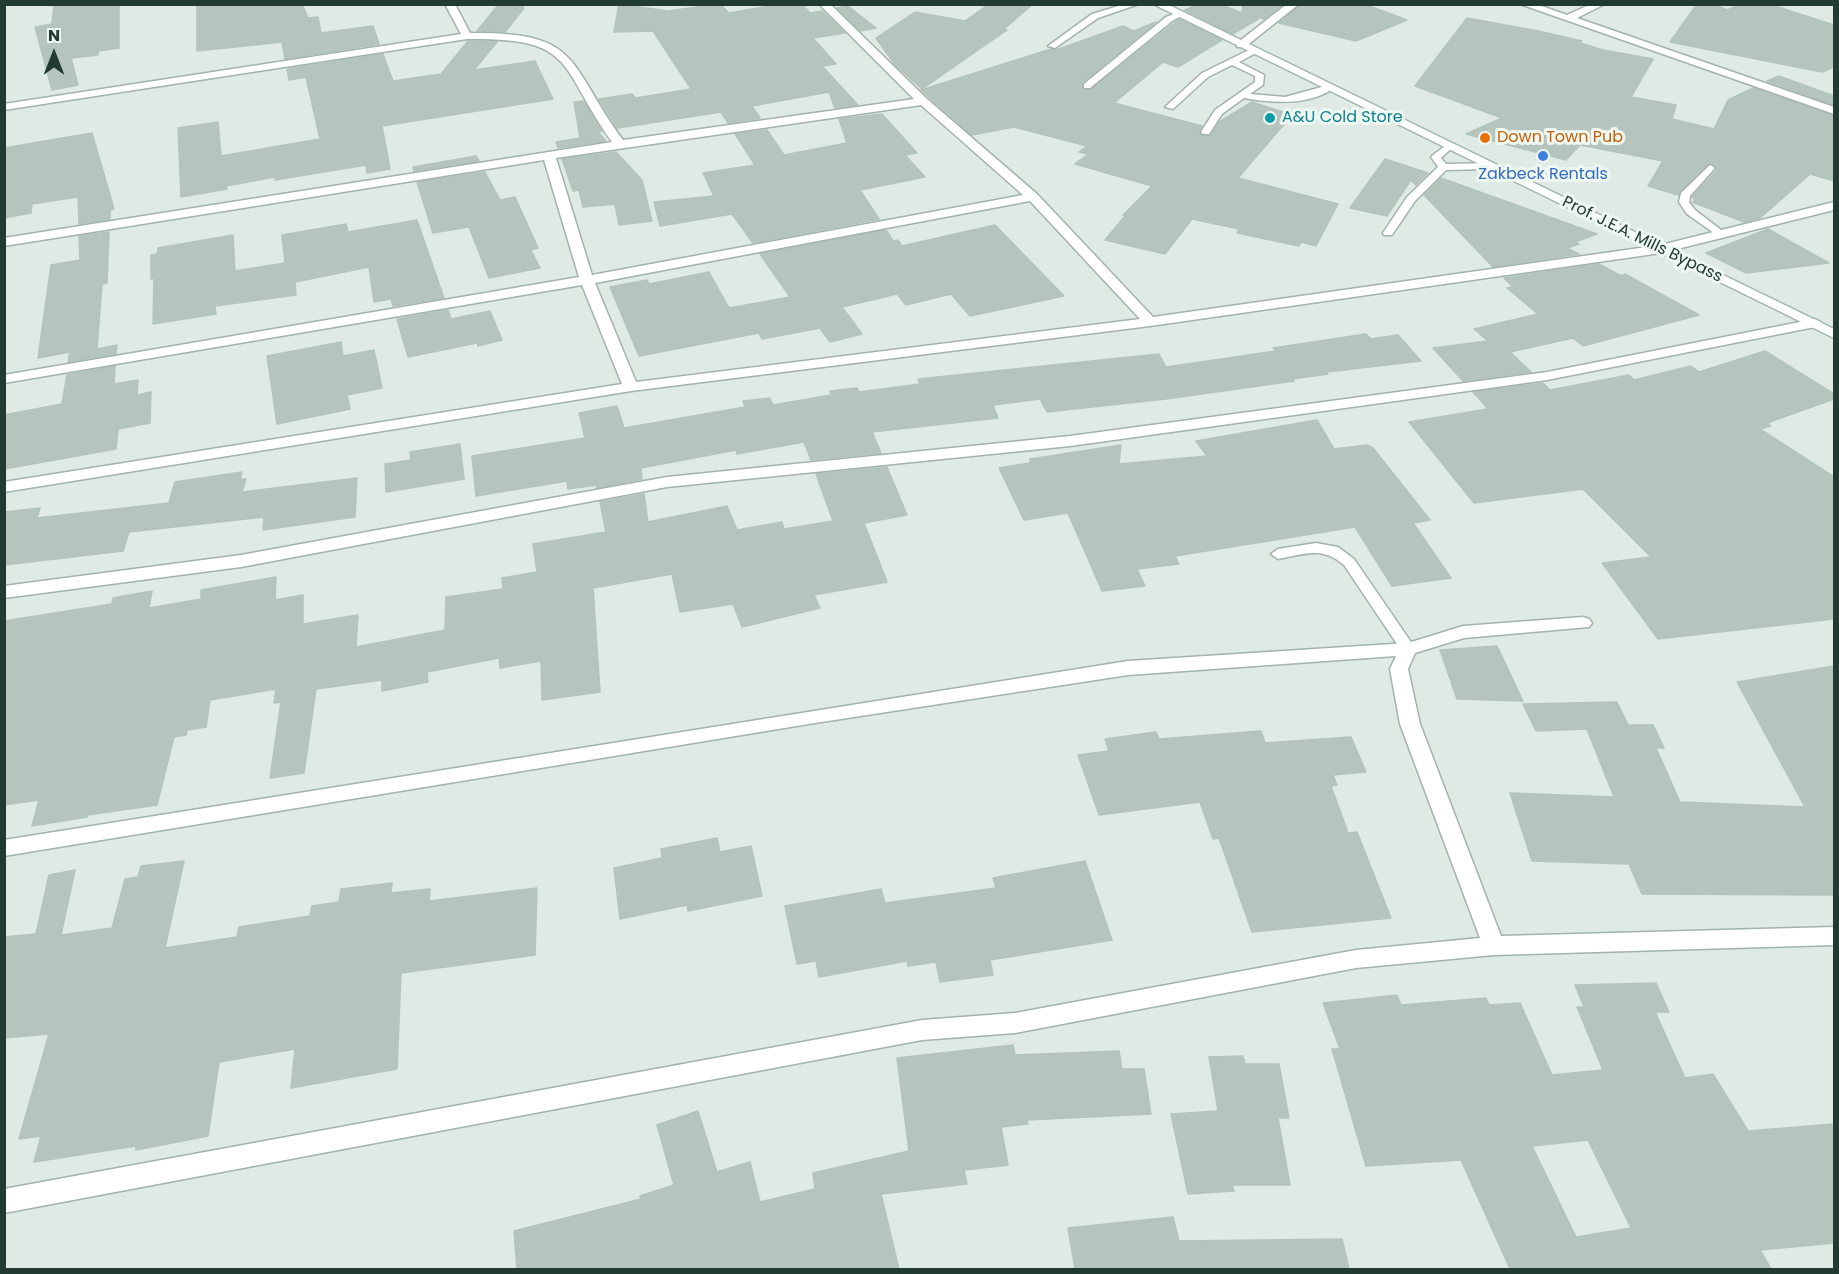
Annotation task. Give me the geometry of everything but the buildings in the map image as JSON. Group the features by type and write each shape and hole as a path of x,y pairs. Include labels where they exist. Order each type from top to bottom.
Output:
{"street":[{"path":"450,4 467,36"},
{"path":"824,4 924,101 1033,197 1150,322"},
{"name":"Prof. J.E.A. Mills Bypass","path":"1158,4 1834,334"},
{"path":"1241,45 1294,4"},
{"path":"1525,4 1834,111"},
{"path":"1568,19 1600,4"},
{"path":"4,107 467,36 508,36 535,41 553,48 566,58 591,102 620,144"},
{"path":"4,242 620,144 924,101"},
{"path":"549,156 587,280 631,387"},
{"path":"4,379 587,280 1033,197"},
{"path":"4,487 631,387 1150,322 1661,249 1834,206"},
{"path":"4,592 242,561 667,482 1070,441 1547,376 1815,323"},
{"path":"4,848 815,716 1117,670 1408,649 1463,632 1583,622"},
{"path":"1408,649 1399,669 1410,723 1494,946"},
{"path":"4,1201 922,1030 1015,1023 1356,959 1494,946 1834,936"}],"lane":[{"path":"1052,46 1095,16 1134,4"},
{"path":"1087,86 1169,19 1179,15"},
{"path":"1170,107 1194,83 1230,61 1254,51"},
{"path":"1206,132 1218,112 1260,83 1260,79 1251,70 1230,61"},
{"path":"1240,95 1292,101 1329,88"},
{"path":"1443,167 1436,157 1449,146"},
{"path":"1388,233 1411,199 1443,167 1492,166"},
{"path":"1710,168 1685,195 1684,202 1691,212 1721,235"},
{"path":"1278,554 1326,547 1338,551 1349,562 1408,649"}],"place":[{"name":"A&U Cold Store","path":"1270,118"},
{"name":"Down Town Pub","path":"1485,138"},
{"name":"Zakbeck Rentals","path":"1543,156"}]}
